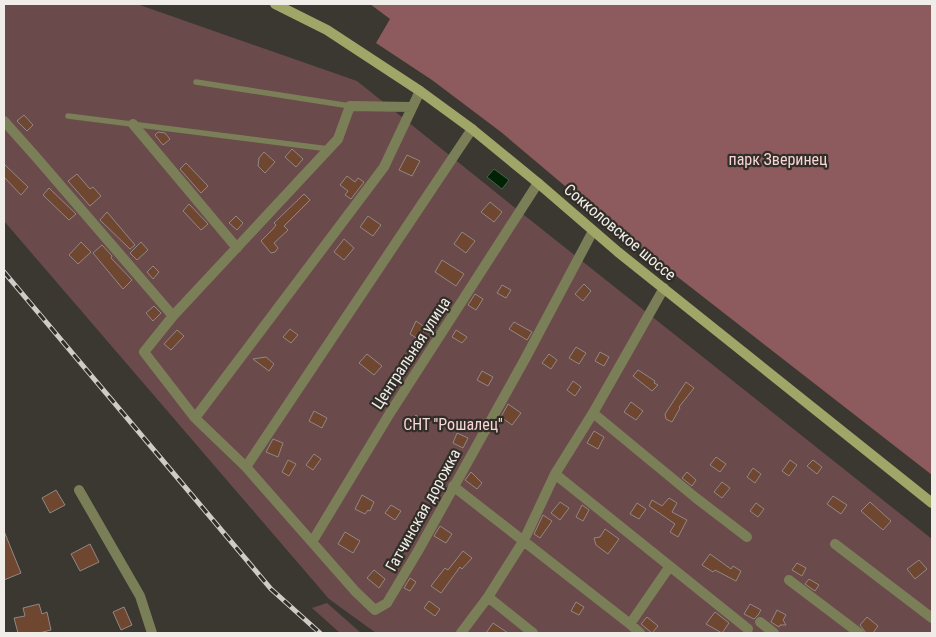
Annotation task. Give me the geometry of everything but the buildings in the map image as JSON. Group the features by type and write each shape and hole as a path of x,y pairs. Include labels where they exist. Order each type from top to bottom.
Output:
{"main road":[{"name":"Сокколовское шоссе","path":"275,4 327,30 420,91 472,129 593,231 932,503"}],"street":[{"path":"195,418 384,166 420,91"},
{"path":"312,542 246,467 195,418 144,352 172,316 338,139 350,106 412,107"},
{"path":"4,121 172,316"},
{"path":"133,124 237,248"},
{"path":"246,467 472,129"},
{"name":"Центральная улица","path":"312,542 390,413 538,183"},
{"name":"Гатчинская дорожка","path":"312,542 374,610 387,603 525,359 593,231"},
{"path":"461,633 488,597 524,540 555,474 593,413 664,288"},
{"path":"593,413 696,498 747,537"},
{"path":"555,474 748,629"},
{"path":"453,486 640,633"},
{"path":"79,490 140,596 152,633"},
{"path":"835,544 932,618"},
{"path":"630,624 670,566"},
{"path":"788,580 859,633"},
{"path":"488,597 533,633"},
{"path":"760,622 774,633"}],"lane":[{"path":"196,82 350,106"},
{"path":"68,116 329,149"}],"green space":[{"name":"СНТ ''Рошалец''","path":"4,4 137,4 357,81 932,539 932,633 376,633 329,599 4,221"},
{"name":"парк Зверинец","path":"370,4 932,4 932,475 616,229 501,132 432,80 376,43 390,19"},
{"path":"327,603 361,633 340,633 312,608"}],"shaded area":[{"path":"494,169 509,180 502,189 487,177"}],"railway":[{"path":"4,272 271,589 320,633"}]}
